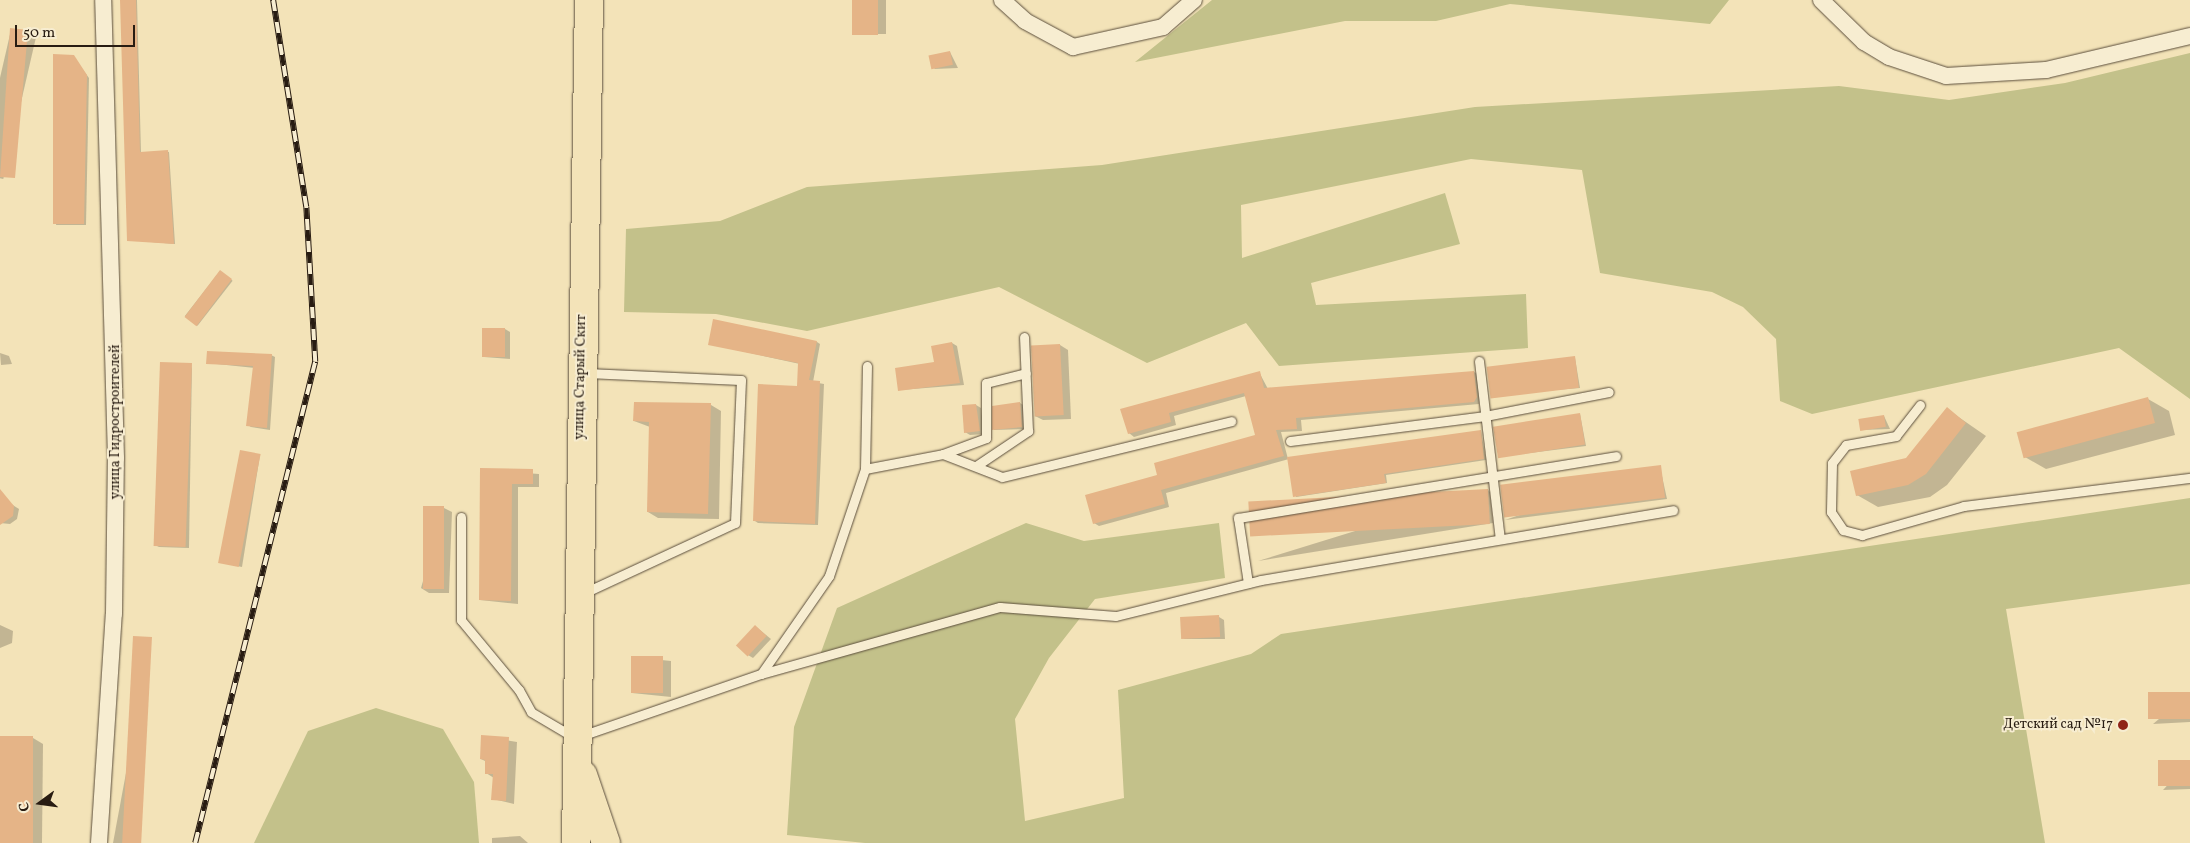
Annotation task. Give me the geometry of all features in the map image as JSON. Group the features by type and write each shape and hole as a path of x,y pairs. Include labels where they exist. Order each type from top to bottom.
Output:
{"highway":[{"name":"улица Старый Скит","path":"576,843 577,597 589,0"},
{"path":"575,746 606,843"}],"street":[{"name":"улица Гидростроителей","path":"98,843 114,614 116,458 103,0"},
{"path":"1002,0 1026,21 1074,47 1163,27 1194,0"},
{"path":"1821,0 1864,42 1889,57 1946,76 2046,70 2190,36"}],"lane":[{"path":"976,466 1028,430 1024,337"},
{"path":"1479,361 1500,539"},
{"path":"760,674 829,576 865,469 867,366"},
{"path":"577,597 734,524 741,380 581,373"},
{"path":"865,469 943,454 986,438 986,383 1026,373"},
{"path":"1290,441 1485,416 1609,392"},
{"path":"1920,405 1896,436 1846,445 1832,463 1831,512 1843,530 1862,535 1964,506 2190,478"},
{"path":"943,454 1002,477 1231,421"},
{"path":"1248,583 1238,518 1492,479 1616,456"},
{"path":"461,517 461,620 519,690 531,712 575,746 760,674 1000,607 1116,616 1248,583 1673,510"}],"shaded area":[{"path":"1212,0 1729,0 1710,24 1510,4 1436,21 1345,21 1135,62"},
{"path":"2190,53 2190,399 2119,348 1812,414 1780,401 1776,339 1743,307 1712,292 1600,273 1582,170 1471,159 1241,205 1242,258 1445,193 1460,244 1311,283 1316,305 1526,294 1528,348 1279,366 1246,323 1147,363 999,287 807,331 716,314 624,312 626,229 720,221 807,187 1102,165 1475,107 1839,86 1949,100 2065,83"},
{"path":"2190,498 2190,584 2006,609 2045,843 865,843 787,835 794,727 837,608 1026,523 1084,541 1219,523 1225,578 1095,599 1049,658 1015,719 1025,821 1124,798 1118,690 1251,654 1281,634"},
{"path":"376,708 443,729 474,782 479,843 254,843 308,731"}],"building":[{"path":"120,0 136,0 140,152 168,150 174,244 127,241"},
{"path":"852,0 878,0 878,35 852,35"},
{"path":"10,28 28,30 15,178 0,177"},
{"path":"950,51 953,65 931,69 928,56"},
{"path":"53,54 74,55 87,75 84,224 53,224"},
{"path":"220,270 232,279 196,326 184,317"},
{"path":"713,319 817,341 809,380 820,381 815,524 753,521 758,384 797,386 798,363 708,345"},
{"path":"482,328 505,328 505,357 482,357"},
{"path":"952,342 960,383 898,391 895,368 934,362 931,346"},
{"path":"1060,344 1064,415 1035,416 1031,346"},
{"path":"207,351 272,354 267,428 246,426 253,366 206,364"},
{"path":"1575,356 1579,388 1491,399 1487,367"},
{"path":"160,362 192,363 186,547 154,546"},
{"path":"1260,371 1264,388 1474,371 1477,397 1474,402 1296,418 1297,429 1276,430 1284,456 1161,490 1165,504 1093,524 1085,495 1157,475 1154,463 1255,435 1244,393 1169,413 1171,422 1128,434 1120,409"},
{"path":"2148,397 2155,423 2024,458 2017,432"},
{"path":"634,402 711,403 708,514 647,512 649,422 633,421"},
{"path":"1020,402 1022,427 992,430 992,406"},
{"path":"976,404 980,431 964,433 962,405"},
{"path":"1947,407 1966,423 1926,474 1908,485 1856,496 1850,471 1906,458"},
{"path":"1580,413 1585,445 1498,458 1493,427"},
{"path":"1884,415 1886,427 1860,431 1858,419"},
{"path":"1481,430 1484,459 1384,474 1386,483 1293,497 1287,457"},
{"path":"240,450 261,454 239,567 218,563"},
{"path":"1661,465 1665,498 1504,517 1500,485"},
{"path":"480,468 533,469 533,484 512,484 511,601 479,600"},
{"path":"0,489 14,506 13,516 0,525"},
{"path":"1488,489 1490,524 1250,537 1248,502"},
{"path":"423,506 444,506 444,589 423,589"},
{"path":"1219,615 1220,637 1181,639 1180,617"},
{"path":"755,625 767,636 748,656 736,645"},
{"path":"133,636 152,637 141,843 122,843"},
{"path":"631,656 663,656 663,693 631,693"},
{"path":"2148,692 2190,692 2190,719 2148,719"},
{"path":"481,735 509,737 506,801 491,800 493,774 485,774 485,760 480,759"},
{"path":"0,736 33,736 33,843 0,843"},
{"path":"2158,760 2190,760 2190,786 2158,786"}],"railway":[{"path":"195,843 315,362 306,207 273,0"}],"place":[{"name":"Детский сад №17","path":"2123,725"}]}
